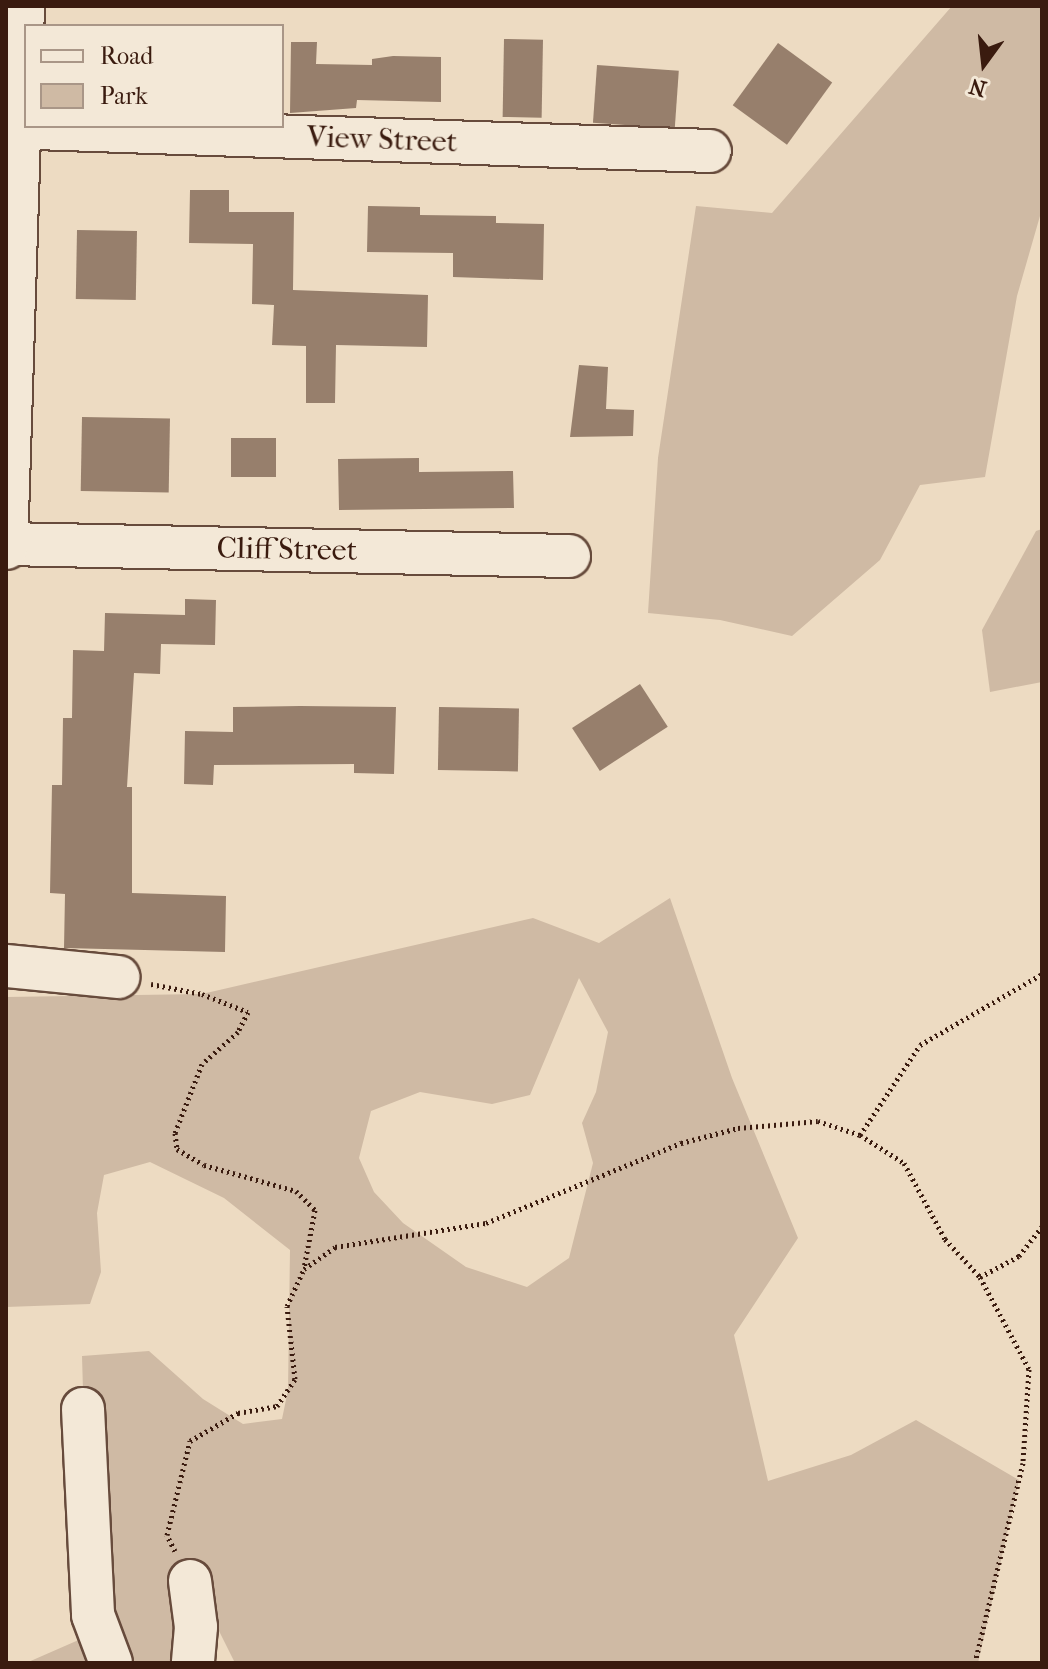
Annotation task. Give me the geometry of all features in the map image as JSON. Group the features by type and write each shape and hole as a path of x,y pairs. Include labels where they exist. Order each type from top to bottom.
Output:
{"street":[{"path":"6,545 13,127 23,6"},
{"name":"View Street","path":"42,128 710,151"},
{"name":"Cliff Street","path":"6,545 569,556"},
{"path":"6,966 118,977"},
{"path":"83,1409 93,1615 111,1663"},
{"path":"190,1581 196,1627 193,1663"}],"path":[{"path":"860,1135 920,1045 1042,974"},
{"path":"118,977 202,994 248,1012 238,1032 202,1064 175,1133 177,1149 204,1165 296,1191 315,1210 304,1269 287,1306 295,1379 277,1406 238,1413 190,1441 167,1535 190,1581"},
{"path":"304,1269 335,1247 486,1223 681,1143 738,1128 818,1121 860,1135 904,1163 945,1239 980,1277 1029,1369 1023,1463 975,1663"},
{"path":"980,1277 1019,1256 1042,1227"}],"green space":[{"path":"952,6 1042,6 1042,209 1017,296 985,477 920,485 880,560 792,636 720,620 648,613 658,458 696,206 772,213"},
{"path":"1042,529 1042,682 990,692 982,630 1036,531"},
{"path":"670,898 732,1078 798,1238 734,1335 768,1481 851,1455 916,1420 1019,1480 978,1663 235,1663 215,1623 177,1663 26,1663 90,1635 82,1356 149,1351 203,1399 243,1424 282,1419 288,1390 290,1250 224,1198 150,1162 104,1175 97,1213 101,1272 90,1304 6,1307 6,997 202,994 533,918 599,943","holes":["579,978 608,1032 596,1092 582,1123 593,1163 569,1258 527,1287 466,1267 403,1223 374,1192 359,1158 371,1111 420,1092 492,1104 530,1095"]}],"building":[{"path":"504,39 543,40 542,118 503,117"},
{"path":"291,42 317,42 316,64 372,65 372,59 393,56 441,57 441,102 357,100 356,108 290,113"},
{"path":"778,43 832,82 787,145 733,105"},
{"path":"597,65 679,71 675,129 593,123"},
{"path":"190,190 229,190 229,212 294,212 293,290 428,295 427,347 336,345 335,403 306,403 306,346 272,345 274,305 252,304 253,244 189,243"},
{"path":"368,206 420,207 420,215 496,216 496,223 544,224 543,280 453,277 453,253 367,252"},
{"path":"77,230 137,231 136,300 76,299"},
{"path":"579,365 608,367 606,409 634,410 633,436 570,437"},
{"path":"82,417 170,419 169,493 81,491"},
{"path":"231,438 276,438 276,477 231,477"},
{"path":"419,458 419,472 513,471 514,508 339,510 338,459"},
{"path":"185,599 216,600 215,645 161,644 160,674 134,673 127,787 132,787 132,893 226,896 225,952 64,948 65,894 50,893 52,785 62,785 63,718 72,718 73,650 104,651 105,613 185,615"},
{"path":"640,684 668,727 600,771 572,728"},
{"path":"233,707 396,707 394,774 354,773 354,764 214,765 213,785 184,784 185,731 233,732"},
{"path":"439,707 519,708 518,771 438,770"}]}
